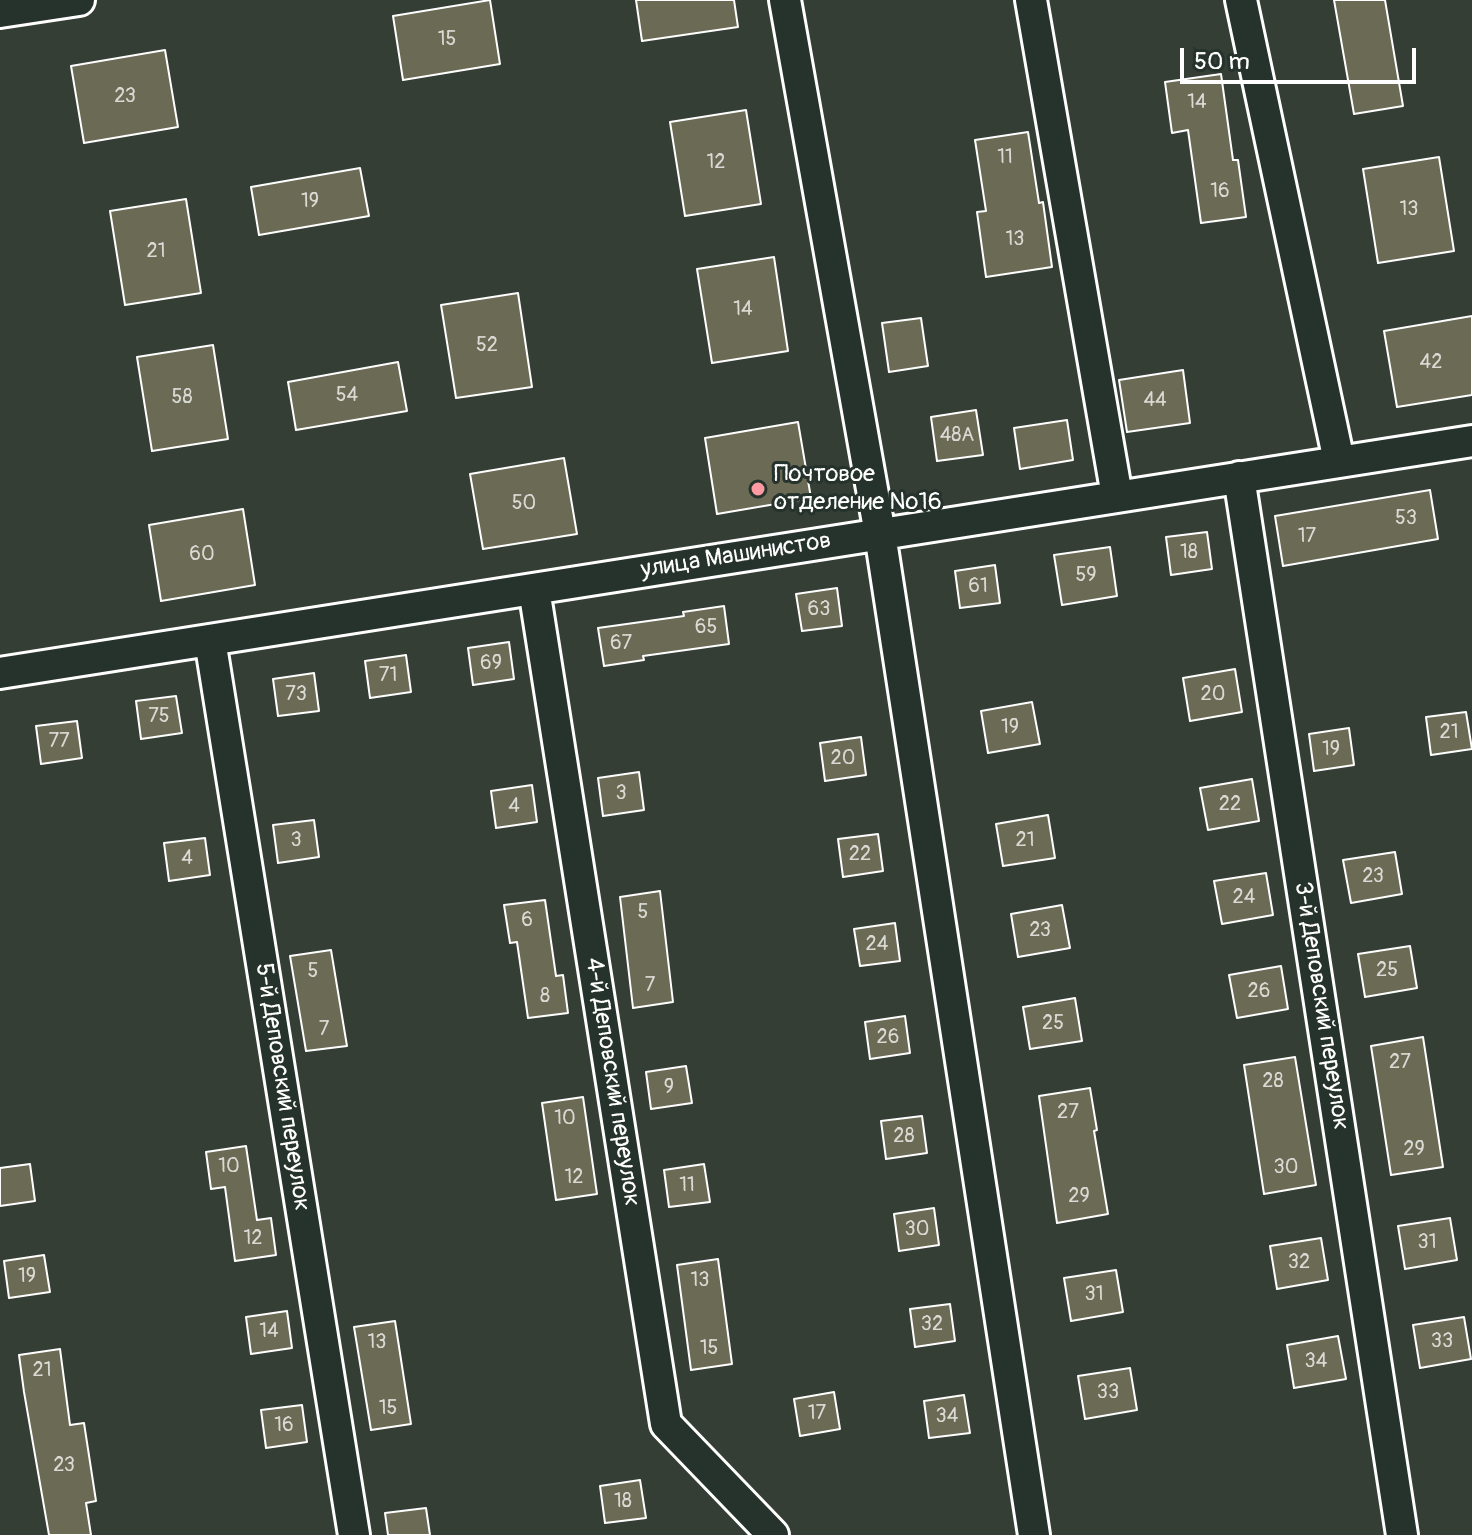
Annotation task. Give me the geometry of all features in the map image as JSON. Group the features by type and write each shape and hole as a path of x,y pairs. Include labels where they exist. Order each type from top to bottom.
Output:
{"street":[{"path":"0,12 79,0"},
{"path":"785,0 880,534 1034,1535"},
{"path":"1031,0 1117,496"},
{"path":"1241,0 1339,461"},
{"name":"улица Машинистов","path":"0,673 1472,441"},
{"name":"3-й Деповский переулок","path":"1239,477 1402,1535"},
{"name":"4-й Деповский переулок","path":"534,589 666,1424 773,1535"},
{"name":"5-й Деповский переулок","path":"210,640 354,1535"}],"building":[{"path":"490,0 500,64 403,80 393,16"},
{"path":"636,0 734,0 738,27 642,41"},
{"path":"1334,0 1385,0 1403,106 1354,114"},
{"path":"165,50 178,127 84,143 71,66"},
{"path":"1221,74 1233,160 1238,160 1246,217 1201,223 1188,130 1172,133 1165,82"},
{"path":"746,110 761,204 685,216 670,122"},
{"path":"1028,132 1039,203 1043,202 1052,267 986,277 977,212 986,211 975,140"},
{"path":"1439,157 1454,251 1378,263 1363,169"},
{"path":"360,168 369,216 259,235 251,187"},
{"path":"186,199 201,293 125,305 110,211"},
{"path":"774,257 788,351 712,363 697,269"},
{"path":"518,293 532,387 456,398 441,305"},
{"path":"1472,316 1472,395 1397,407 1384,331"},
{"path":"921,318 928,366 889,372 882,323"},
{"path":"213,345 228,439 152,451 137,357"},
{"path":"398,362 407,411 296,430 288,382"},
{"path":"1183,370 1190,423 1127,432 1119,380"},
{"path":"976,410 983,455 937,461 931,417"},
{"path":"1067,420 1073,460 1020,469 1014,428"},
{"path":"798,422 811,498 717,514 705,438"},
{"path":"564,458 577,534 483,549 470,474"},
{"path":"1430,490 1438,539 1283,566 1275,516"},
{"path":"243,509 255,585 161,601 149,525"},
{"path":"1207,532 1212,569 1171,575 1166,537"},
{"path":"1110,547 1117,596 1062,605 1054,555"},
{"path":"995,565 1000,603 960,608 955,571"},
{"path":"837,588 842,626 802,631 796,594"},
{"path":"724,606 729,644 643,656 644,660 604,666 598,628 684,616 683,612"},
{"path":"509,642 514,679 473,685 468,648"},
{"path":"406,655 411,692 370,698 365,661"},
{"path":"1235,669 1242,712 1190,721 1183,678"},
{"path":"314,673 319,711 278,716 273,679"},
{"path":"176,696 182,733 141,739 136,701"},
{"path":"1032,702 1040,744 988,753 981,711"},
{"path":"1466,712 1472,749 1431,755 1426,717"},
{"path":"77,721 82,758 41,764 36,726"},
{"path":"1349,728 1354,765 1314,771 1309,734"},
{"path":"861,737 866,775 825,781 820,743"},
{"path":"639,772 644,810 603,816 598,778"},
{"path":"1252,779 1259,821 1208,830 1200,788"},
{"path":"532,785 537,822 496,828 491,791"},
{"path":"1048,815 1055,858 1003,866 996,824"},
{"path":"314,820 319,857 278,863 273,825"},
{"path":"878,834 883,871 843,877 838,839"},
{"path":"205,838 210,875 169,881 164,843"},
{"path":"1395,852 1402,894 1351,903 1343,860"},
{"path":"1266,873 1273,915 1222,924 1214,881"},
{"path":"660,891 673,1002 633,1008 620,897"},
{"path":"545,900 556,976 563,975 568,1013 528,1018 517,942 510,943 504,905"},
{"path":"1062,905 1070,948 1018,957 1011,914"},
{"path":"895,923 900,961 860,966 854,929"},
{"path":"1410,946 1417,988 1365,997 1358,954"},
{"path":"331,950 347,1046 306,1051 290,956"},
{"path":"1281,966 1288,1009 1237,1018 1229,975"},
{"path":"1075,998 1082,1041 1030,1049 1023,1007"},
{"path":"905,1016 910,1053 870,1059 865,1022"},
{"path":"1423,1037 1443,1167 1391,1175 1371,1046"},
{"path":"1295,1057 1316,1185 1264,1194 1244,1065"},
{"path":"686,1066 692,1103 651,1109 646,1072"},
{"path":"1090,1088 1108,1214 1057,1223 1039,1096"},
{"path":"583,1097 597,1194 556,1200 542,1103"},
{"path":"922,1116 927,1153 886,1159 881,1121"},
{"path":"246,1146 257,1220 271,1218 276,1255 235,1261 225,1187 211,1189 206,1152"},
{"path":"30,1164 35,1201 0,1206 0,1168"},
{"path":"704,1164 710,1202 669,1207 664,1170"},
{"path":"934,1208 939,1245 899,1251 894,1214"},
{"path":"1450,1218 1457,1260 1405,1269 1398,1226"},
{"path":"1321,1238 1328,1280 1277,1289 1270,1246"},
{"path":"44,1255 50,1292 9,1298 4,1261"},
{"path":"718,1259 732,1364 691,1370 677,1265"},
{"path":"1116,1270 1123,1312 1071,1321 1064,1278"},
{"path":"950,1304 955,1341 915,1347 910,1309"},
{"path":"287,1311 292,1348 251,1354 246,1317"},
{"path":"1464,1317 1471,1359 1420,1368 1413,1325"},
{"path":"395,1321 411,1424 371,1430 354,1327"},
{"path":"1338,1336 1346,1379 1294,1388 1287,1345"},
{"path":"60,1349 70,1425 84,1423 96,1501 86,1503 91,1535 49,1535 24,1392 19,1355"},
{"path":"1130,1368 1137,1410 1085,1419 1078,1376"},
{"path":"834,1392 840,1429 800,1436 794,1399"},
{"path":"964,1395 970,1433 929,1438 924,1401"},
{"path":"302,1405 307,1442 266,1448 261,1410"},
{"path":"640,1480 646,1518 605,1523 600,1486"},
{"path":"426,1508 430,1535 388,1535 385,1513"}],"place":[{"name":"Почтовое отделение №16","path":"758,489"}]}
